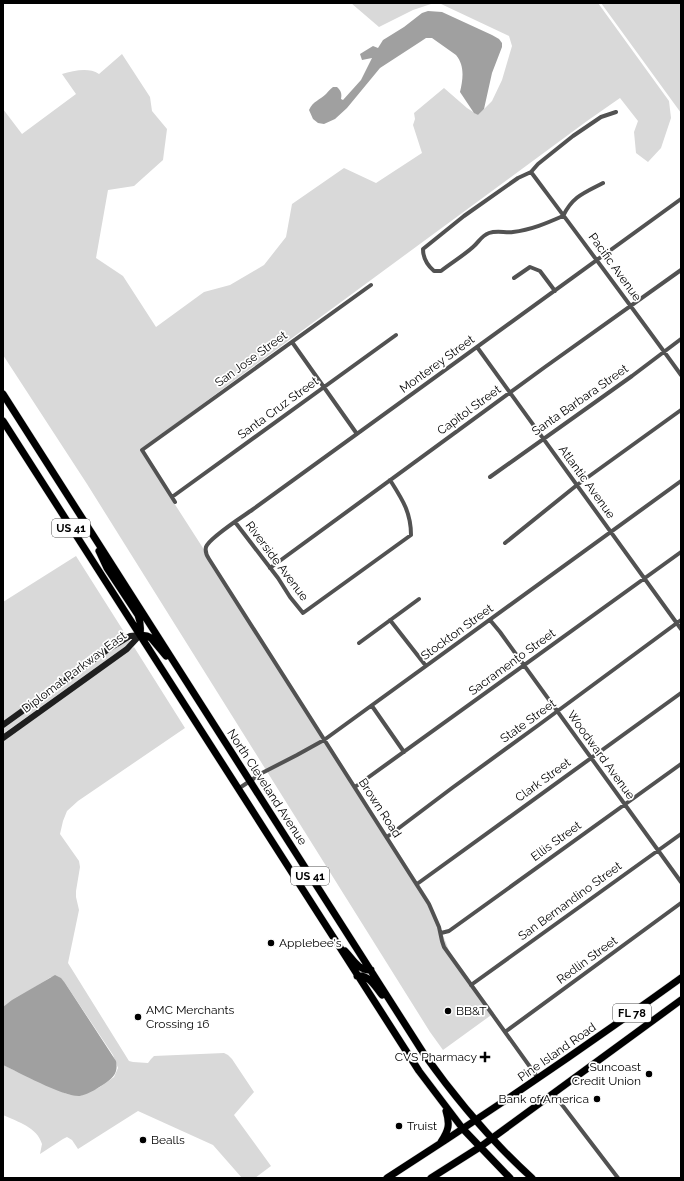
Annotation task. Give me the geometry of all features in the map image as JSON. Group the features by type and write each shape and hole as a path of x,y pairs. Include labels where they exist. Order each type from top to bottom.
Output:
{"main road":[{"name":"North Cleveland Avenue","path":"3,394 437,1073 491,1138 532,1178"},
{"name":"North Cleveland Avenue","path":"3,421 418,1071 463,1129 510,1178"},
{"path":"80,514 107,568 141,621 140,635 151,638 185,680"},
{"name":"Diplomat Parkway East","path":"3,725 107,650 130,636 140,635"},
{"name":"Diplomat Parkway East","path":"3,738 127,649 140,635"},
{"path":"328,931 360,968 371,970"},
{"path":"357,976 360,975 370,980 403,1020"},
{"name":"Pine Island Road","path":"463,1129 628,1017 681,978"},
{"name":"FL 78","path":"431,1178 480,1147 681,1000"},
{"path":"439,1145 449,1128 449,1121 445,1106"},
{"name":"FL 78","path":"387,1178 463,1129"}],"street":[{"path":"603,183 574,200 569,205 563,216 538,226 522,230 487,233 474,247 441,271 434,271 429,267 423,255 423,250 464,216 518,178 531,172 538,164 573,136 601,117 616,112"},
{"name":"Pacific Avenue","path":"531,172 681,375"},
{"name":"Monterey Street","path":"206,548 211,540 235,522 681,199"},
{"path":"514,278 530,267 540,270 555,290"},
{"name":"Capitol Street","path":"270,568 681,270"},
{"name":"San Jose Street","path":"172,497 142,450 371,285"},
{"name":"Santa Cruz Street","path":"172,497 396,335"},
{"name":"Santa Barbara Street","path":"490,477 681,339"},
{"path":"292,342 323,388 357,434"},
{"name":"Atlantic Avenue","path":"477,347 681,629"},
{"path":"505,543 577,485 681,410"},
{"name":"Riverside Avenue","path":"235,522 270,568 290,598 303,613 411,535 411,526 405,504 390,480"},
{"name":"Stockton Street","path":"238,788 262,773 324,740 681,481"},
{"path":"172,497 175,502"},
{"name":"Brown Road","path":"206,548 209,559 429,904 441,933 444,947 538,1078"},
{"name":"Sacramento Street","path":"355,787 681,552"},
{"path":"359,643 419,599"},
{"path":"390,620 426,666"},
{"name":"Woodward Avenue","path":"490,620 681,882"},
{"name":"State Street","path":"387,837 681,620"},
{"name":"Clark Street","path":"417,884 681,693"},
{"path":"372,706 404,752"},
{"name":"Ellis Street","path":"441,933 448,931 681,764"},
{"name":"San Bernandino Street","path":"471,985 681,834"},
{"name":"Redlin Street","path":"505,1032 681,903"},
{"path":"553,1093 618,1178"}],"shaded area":[{"path":"351,3 434,3 413,10 379,27"},
{"path":"439,3 598,3 669,101 671,118 661,148 648,162 636,153 634,132 638,121 620,98 140,450 429,900 450,953 494,1013 443,1050 430,1032 87,484 3,355 3,109 22,134 76,94 62,74 86,70 99,74 122,54 150,97 152,111 167,129 163,160 134,186 108,190 96,258 123,276 156,327 204,292 230,285 264,265 286,237 292,204 344,168 376,183 422,153 413,125 415,119 414,113 444,88 467,108 478,115 492,101 502,80 512,46 509,36"},
{"path":"601,3 681,3 681,113"},
{"path":"428,11 442,12 492,35 499,39 502,43 502,47 492,73 484,109 478,115 474,113 460,92 462,68 459,59 456,55 432,38 426,38 380,68 347,108 335,119 324,124 318,123 313,119 309,110 333,87 338,88 341,94 341,99 343,100 361,80 372,58 362,60 360,54 373,46 378,48 383,40 404,27 422,13"},
{"path":"76,556 126,635 105,647 3,722 3,602"},
{"path":"129,640 131,642 126,646 3,734 3,729 108,652"},
{"path":"134,647 185,728 78,801 67,811 60,834 79,861 80,867 76,891 79,910 68,963 129,1061 148,1063 154,1056 224,1053 232,1059 254,1092 234,1115 271,1166 255,1178 242,1178 213,1145 138,1111 78,1149 72,1140 67,1137 40,1154 42,1144 36,1133 21,1123 3,1115 3,1065 67,1094 80,1096 100,1087 114,1077 118,1068 113,1055 65,983 51,977 3,1007 3,741"},
{"path":"55,975 61,978 65,983 116,1061 117,1068 112,1078 87,1094 80,1096 73,1096 53,1089 3,1065 3,1007 12,1000"}],"place":[{"name":"Applebee's","path":"271,943"},
{"name":"BB&T","path":"448,1011"},
{"name":"AMC Merchants Crossing 16","path":"138,1017"},
{"name":"CVS Pharmacy","path":"485,1057"},
{"name":"Suncoast Credit Union","path":"649,1074"},
{"name":"Bank of America","path":"597,1099"},
{"name":"Truist","path":"399,1126"},
{"name":"Bealls","path":"143,1140"}]}
